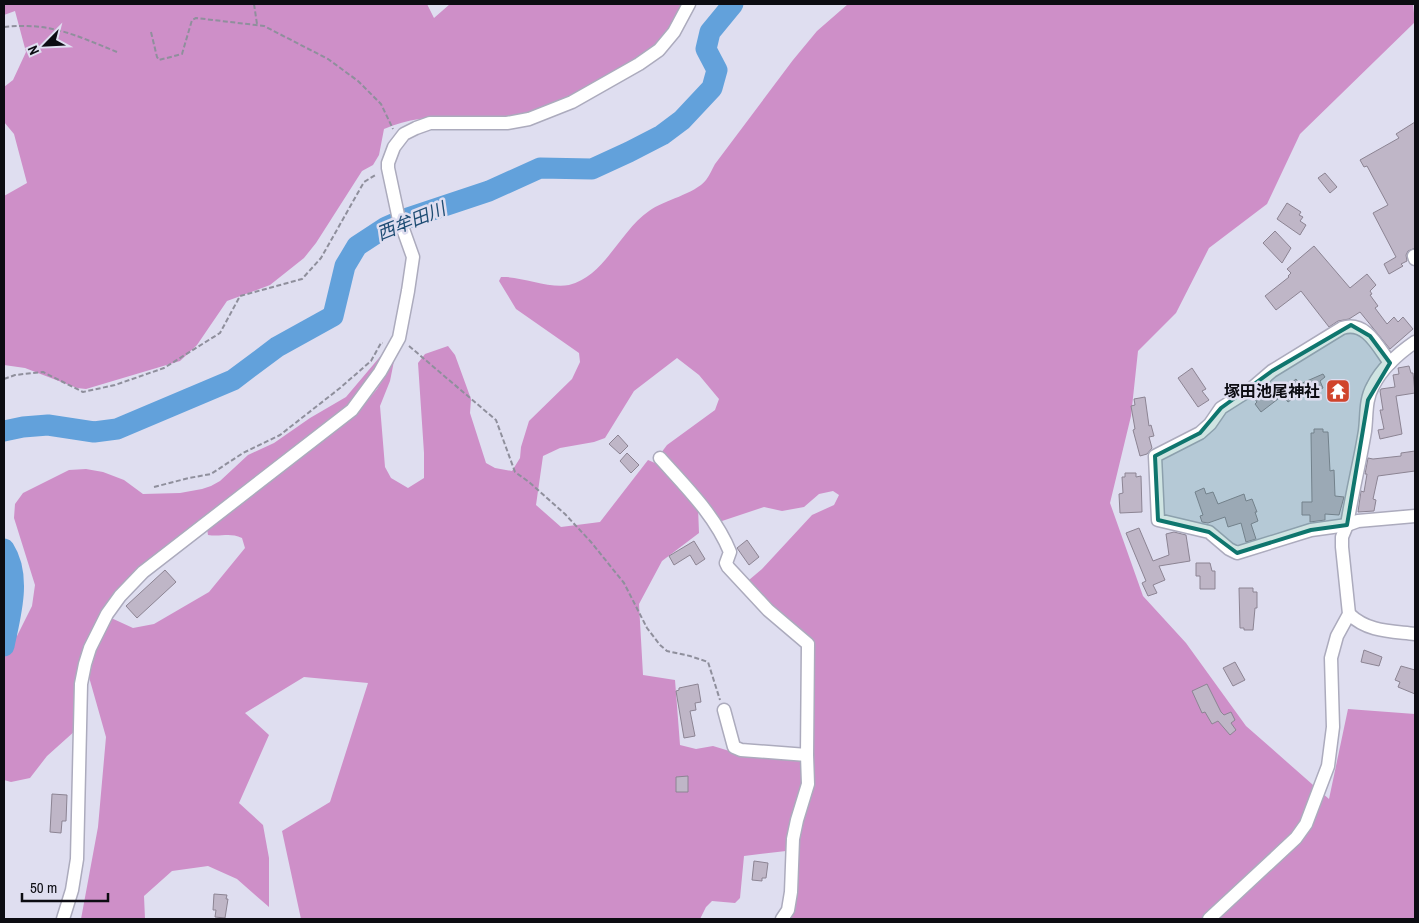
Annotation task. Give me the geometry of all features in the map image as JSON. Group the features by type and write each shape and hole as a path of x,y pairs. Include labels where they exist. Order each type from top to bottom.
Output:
{"street":[{"path":"63,919 72,890 77,859 81,684 90,648 107,614 120,596 143,572 352,410 380,372 399,338 412,257 398,215 388,168 398,141 404,134 430,123 507,123 529,119 572,102 639,64 659,50 674,32 689,4"},
{"path":"1390,364 1370,336 1361,329 1351,325 1342,328 1272,371 1221,408 1210,424 1200,433 1155,456 1158,520 1209,532 1229,549 1237,553 1311,530 1346,525 1358,521 1415,516"},
{"path":"1209,919 1296,838 1306,824 1328,766 1333,727 1330,680 1331,658 1337,636 1349,614 1342,538 1365,430 1368,400 1372,387 1390,364 1415,342"},
{"path":"660,458 699,502 721,534 730,552 726,563 728,567 768,610 808,644 808,784 793,839 791,892 788,910 782,919"},
{"path":"1349,614 1357,622 1372,628 1415,634"},
{"path":"724,710 734,747 741,750 807,755"}],"path":[{"path":"254,4 257,24"},
{"path":"151,32 159,60 182,54 192,20 196,18 257,24 271,30 328,60 358,81 380,104 398,141"},
{"path":"4,27 45,26 66,31 117,52"},
{"path":"4,379 15,375 43,372 83,392 115,385 164,368 220,333 240,296 302,279 321,258 364,182 388,168"},
{"path":"154,487 211,474 243,453 280,435 371,361 381,343 399,338 496,420 516,472 565,514 591,542 624,584 647,628 660,645 667,651 708,662 724,710"}],"highlighted area":[{"path":"1351,325 1370,336 1390,363 1368,400 1347,525 1311,530 1237,553 1209,532 1158,520 1155,456 1200,433 1221,408 1272,371"}],"shaded area":[{"path":"4,4 427,4 434,18 450,4 682,4 676,20 662,38 644,54 543,109 506,116 419,119 384,129 379,155 373,165 362,171 316,243 304,258 270,285 227,301 197,345 180,361 86,389 77,388 25,368 4,365 4,196 27,183 14,134 4,122 4,87 13,80 26,52 15,11 4,15"},
{"path":"848,4 1413,4 1415,22 1300,134 1267,204 1209,248 1176,313 1138,351 1131,416 1110,503 1143,596 1186,643 1246,726 1329,799 1348,709 1415,714 1415,919 787,919 793,907 797,841 812,788 810,703 815,653 811,642 805,636 751,589 749,580 762,569 812,515 834,505 839,495 833,491 819,494 804,507 782,511 764,507 719,522 661,453 667,445 715,410 719,399 699,375 677,358 634,391 605,438 594,442 560,448 543,456 536,505 561,527 600,522 648,460 655,463 698,507 699,533 662,561 639,604 643,675 675,680 680,745 696,749 713,746 736,753 800,757 804,760 804,784 786,851 744,856 740,898 735,903 712,901 706,907 700,919 301,919 282,831 330,802 368,683 304,677 245,713 269,735 239,803 263,825 269,858 269,907 237,879 208,866 172,871 144,896 145,919 81,919 98,827 106,737 89,677 97,646 109,617 133,628 154,624 209,592 245,548 242,538 233,535 208,535 207,529 356,414 377,389 394,361 390,381 380,406 385,467 391,478 408,488 424,478 418,363 425,354 448,346 455,355 471,399 470,413 486,463 495,468 512,471 520,458 521,447 529,421 572,379 580,362 579,353 516,309 499,281 501,277 561,286 582,280 592,273 638,220 649,211 695,189 706,180 715,164 793,60 817,31"},
{"path":"384,352 380,363 348,406 112,597 89,635 78,677 76,730 47,756 30,778 11,782 4,780 4,617 17,636 32,606 35,585 14,518 15,504 23,493 69,470 86,469 103,472 124,480 143,494 180,493 211,486 220,481 248,455 274,443 310,418 346,397"}],"building":[{"path":"1415,122 1415,248 1408,251 1406,255 1407,261 1401,264 1403,266 1389,274 1384,264 1396,257 1373,213 1388,205 1367,166 1364,167 1360,160 1399,138 1396,134"},
{"path":"1325,173 1337,187 1330,193 1318,178"},
{"path":"1287,203 1301,212 1299,215 1303,217 1300,221 1306,225 1300,235 1277,219"},
{"path":"1275,231 1291,248 1282,263 1263,243"},
{"path":"1314,246 1350,288 1367,274 1376,285 1370,291 1372,294 1370,295 1378,306 1375,308 1387,324 1394,317 1398,322 1403,317 1413,329 1390,349 1360,312 1349,319 1338,321 1329,327 1301,291 1276,310 1265,296 1289,277 1291,273 1287,269"},
{"path":"1409,366 1411,373 1413,373 1415,393 1396,396 1402,434 1380,439 1378,430 1384,429 1380,410 1383,410 1380,391 1381,389 1395,387 1393,375 1399,374 1398,368"},
{"path":"1192,368 1206,389 1202,391 1209,400 1198,407 1178,378"},
{"path":"1323,374 1325,377 1320,381 1323,388 1310,394 1309,390 1297,399 1295,397 1288,402 1280,392 1296,379 1300,384"},
{"path":"1268,386 1278,399 1261,412 1255,404 1257,402 1253,397"},
{"path":"1145,397 1149,426 1151,425 1154,436 1149,437 1152,448 1147,454 1140,456 1133,430 1135,429 1131,406 1135,405 1134,399"},
{"path":"1314,429 1323,429 1323,432 1328,432 1330,471 1334,470 1335,496 1344,497 1339,515 1325,514 1325,520 1310,522 1310,515 1302,515 1302,502 1312,502 1311,433 1314,433"},
{"path":"618,435 628,446 620,454 609,444"},
{"path":"1415,451 1415,471 1378,476 1373,499 1376,500 1374,511 1358,512 1361,491 1364,492 1368,458 1401,456 1401,453"},
{"path":"627,453 639,465 631,473 620,461"},
{"path":"1125,473 1136,473 1136,477 1141,476 1142,512 1120,513 1119,494 1123,493 1122,477 1125,477"},
{"path":"1204,488 1206,494 1213,492 1218,504 1244,494 1246,501 1252,499 1258,521 1251,524 1256,539 1246,542 1241,523 1228,527 1225,517 1208,523 1202,522 1200,516 1203,515 1195,492"},
{"path":"1139,528 1153,561 1169,555 1166,534 1174,532 1186,535 1190,561 1159,566 1165,580 1153,585 1157,593 1148,596 1142,583 1146,581 1126,533"},
{"path":"747,540 759,557 749,565 737,548"},
{"path":"694,541 705,559 696,565 690,555 674,565 669,556"},
{"path":"1196,563 1210,563 1212,571 1215,571 1215,589 1200,589 1200,576 1196,576"},
{"path":"165,570 176,582 137,618 126,606"},
{"path":"1239,588 1253,588 1253,592 1257,592 1257,608 1255,608 1253,630 1240,628"},
{"path":"1364,650 1382,657 1379,666 1361,662"},
{"path":"1235,662 1245,680 1233,686 1223,668"},
{"path":"1401,666 1415,670 1415,694 1398,687 1400,682 1395,680"},
{"path":"698,684 701,702 695,703 696,710 690,711 695,736 684,738 676,691 679,688"},
{"path":"1207,684 1221,712 1224,715 1231,712 1235,720 1231,723 1236,730 1230,735 1218,721 1212,724 1205,712 1202,713 1192,691"},
{"path":"688,776 688,792 676,792 676,777"},
{"path":"52,794 67,795 66,821 62,821 61,833 50,832"},
{"path":"754,861 768,863 766,878 762,878 762,881 752,880"},
{"path":"214,894 227,895 225,918 215,917 216,910 213,910"}],"waterway":[{"name":"西牟田川","path":"4,431 48,425 94,432 117,429 233,380 277,347 333,316 345,266 357,246 386,227 489,191 540,168 592,169 662,135 682,120 712,88 717,70 706,49 710,32 733,4"},
{"name":"西牟田川","path":"4,549 9,560 13,584 13,597 4,646"}],"place":[{"name":"塚田池尾神社","path":"1338,391"}]}
